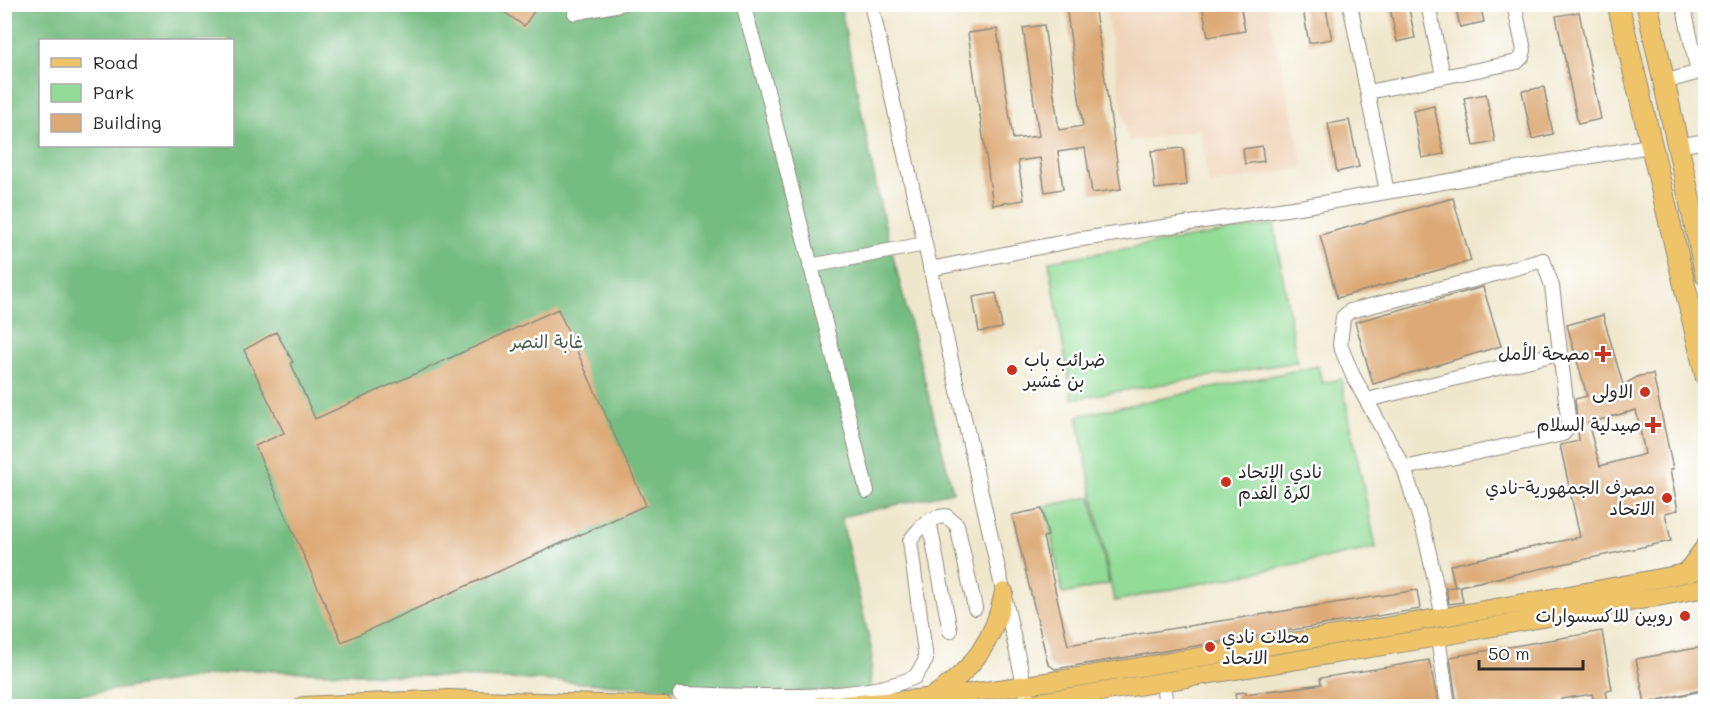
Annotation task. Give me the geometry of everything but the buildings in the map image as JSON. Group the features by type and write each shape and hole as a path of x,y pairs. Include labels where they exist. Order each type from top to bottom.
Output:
{"highway":[{"path":"1618,4 1649,146 1706,376"},
{"path":"1647,4 1706,275"},
{"path":"1697,571 1706,548"}],"main road":[{"path":"820,706 927,699 1024,686 1443,617 1697,571"},
{"path":"1021,705 1064,703 1163,683 1438,637 1706,588"},
{"path":"927,699 960,676 973,662 994,629 1004,592"},
{"path":"303,706 449,703 664,706"}],"street":[{"path":"575,13 621,4"},
{"path":"743,4 767,90 867,491"},
{"path":"871,4 1004,592 1024,686 1021,705"},
{"path":"1350,4 1387,192"},
{"path":"1428,4 1443,76"},
{"path":"1368,92 1517,62 1524,50 1514,4"},
{"path":"1664,82 1702,71 1683,4"},
{"path":"1677,146 1706,141"},
{"path":"930,269 1086,238 1203,223 1649,146"},
{"path":"810,266 924,244"},
{"path":"1404,468 1563,434 1567,429 1568,417 1552,286 1543,260 1350,311 1343,317 1340,345 1366,400 1404,468 1425,535 1443,617"},
{"path":"1366,400 1559,353"},
{"path":"680,694 804,695 872,689 915,677 926,660 910,541 929,520 946,516 957,525 975,608"},
{"path":"929,520 950,631"},
{"path":"1438,637 1448,706"},
{"path":"1163,683 1166,706"},
{"path":"1668,706 1706,698"}],"shaded area":[{"path":"1105,5 1267,5 1304,168 1209,184 1199,129 1128,142"}],"green space":[{"name":"غابة النصر","path":"4,5 840,5 880,205 953,492 841,517 872,652 870,689 760,694 536,680 248,670 5,706"},
{"path":"1274,224 1297,362 1072,399 1049,261"},
{"path":"1318,366 1322,383 1341,379 1376,548 1114,601 1077,416"},
{"path":"1091,497 1109,584 1063,594 1045,506"}],"place":[{"name":"مصحة الأمل","path":"1603,354"},
{"name":"ضرائب باب بن غشير","path":"1012,370"},
{"name":"الاولى","path":"1645,392"},
{"name":"صيدلية السلام","path":"1653,425"},
{"name":"نادي الإتحاد لكرة القدم","path":"1226,482"},
{"name":"مصرف الجمهورية-نادي الاتحاد","path":"1667,498"},
{"name":"روبين للاكسسوارات","path":"1685,616"},
{"name":"محلات نادي الاتحاد","path":"1210,647"}]}
